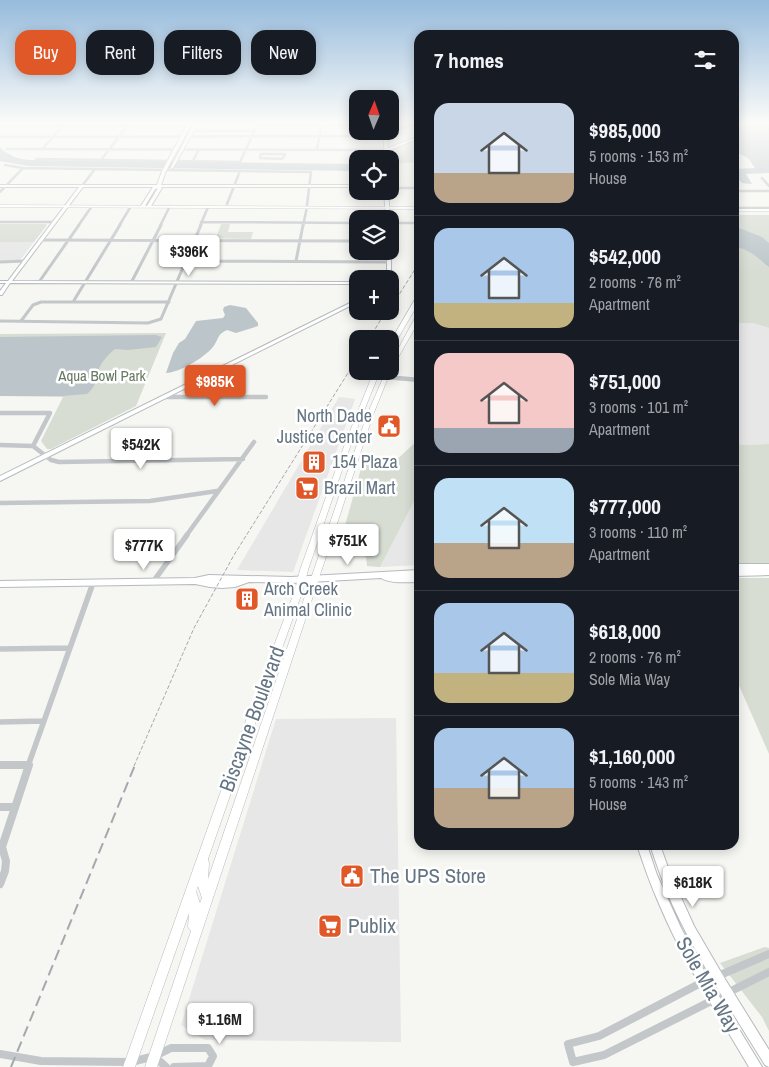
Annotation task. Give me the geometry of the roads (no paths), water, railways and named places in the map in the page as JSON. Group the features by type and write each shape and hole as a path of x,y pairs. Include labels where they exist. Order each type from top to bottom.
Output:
{"main road":[{"path":"12,206 29,204"},
{"path":"170,206 181,204"},
{"path":"217,206 228,204"},
{"path":"0,205 228,204 414,206"},
{"path":"0,205 387,206"},
{"path":"739,210 769,210"},
{"path":"399,331 414,305"},
{"name":"Biscayne Boulevard","path":"399,352 414,325"},
{"path":"399,338 406,339"},
{"name":"Biscayne Boulevard","path":"130,1065 303,578 348,442 374,380"},
{"name":"Biscayne Boulevard","path":"153,1062 268,714 370,415 385,380"},
{"path":"348,442 351,456 356,458"},
{"path":"254,712 268,714"},
{"path":"206,851 202,882 203,890 208,898"},
{"path":"191,893 196,914 192,944"}],"street":[{"path":"0,192 18,173"},
{"path":"0,294 92,173"},
{"path":"147,205 160,188 158,186 165,173"},
{"path":"228,204 239,173"},
{"path":"296,261 308,206 312,173"},
{"path":"768,178 762,178 768,184"},
{"path":"0,186 349,187"},
{"path":"399,188 414,188"},
{"path":"739,191 769,191"},
{"path":"387,200 387,210"},
{"path":"39,282 92,206"},
{"path":"73,302 131,206"},
{"path":"131,282 170,206"},
{"path":"0,321 148,323 161,319 208,206"},
{"path":"0,222 54,222"},
{"path":"201,222 349,223"},
{"path":"399,223 414,223"},
{"path":"40,240 349,241"},
{"path":"0,262 24,261"},
{"path":"186,261 389,262 388,270"},
{"path":"0,282 349,284"},
{"path":"21,321 33,305 37,303 169,302"},
{"path":"0,479 349,304"},
{"path":"399,375 414,379"},
{"path":"164,397 266,397"},
{"path":"0,413 50,413 33,446"},
{"path":"154,582 217,491 254,442"},
{"path":"0,445 33,446 46,456 59,462 243,459"},
{"path":"0,503 150,501 217,491"},
{"path":"739,567 769,566"},
{"path":"739,573 769,572"},
{"path":"0,584 195,581 208,584 228,584 243,582 247,579 315,579 414,573"},
{"path":"381,576 394,579 414,579"},
{"path":"0,884 6,871 6,862 1,848 43,721 93,583"},
{"path":"0,649 69,648"},
{"path":"0,722 43,721"},
{"path":"0,765 29,765"},
{"path":"0,807 14,807"},
{"name":"Sole Mia Way","path":"644,850 668,913 756,1067"},
{"name":"Sole Mia Way","path":"657,850 683,915 769,1061"},
{"path":"769,954 706,981 598,1036 568,1044 572,1062 604,1055 769,972"},
{"path":"153,1062 171,1048 208,1048 212,1056 208,1066 174,1067"},
{"path":"0,1054 33,1060 130,1065 153,1062 166,1067"}],"railway":[{"path":"399,295 414,271"},
{"path":"374,330 381,320"},
{"path":"134,766 194,628 234,555 349,371"},
{"path":"11,1067 135,765"}],"place":[{"name":"North Dade Justice Center","path":"389,426"},
{"name":"154 Plaza","path":"314,462"},
{"name":"Brazil Mart","path":"307,488"},
{"name":"Arch Creek Animal Clinic","path":"247,599"},
{"name":"The UPS Store","path":"352,876"},
{"name":"Publix","path":"330,926"}],"park label":[{"name":"Aqua Bowl Park","path":"102,376"}]}
